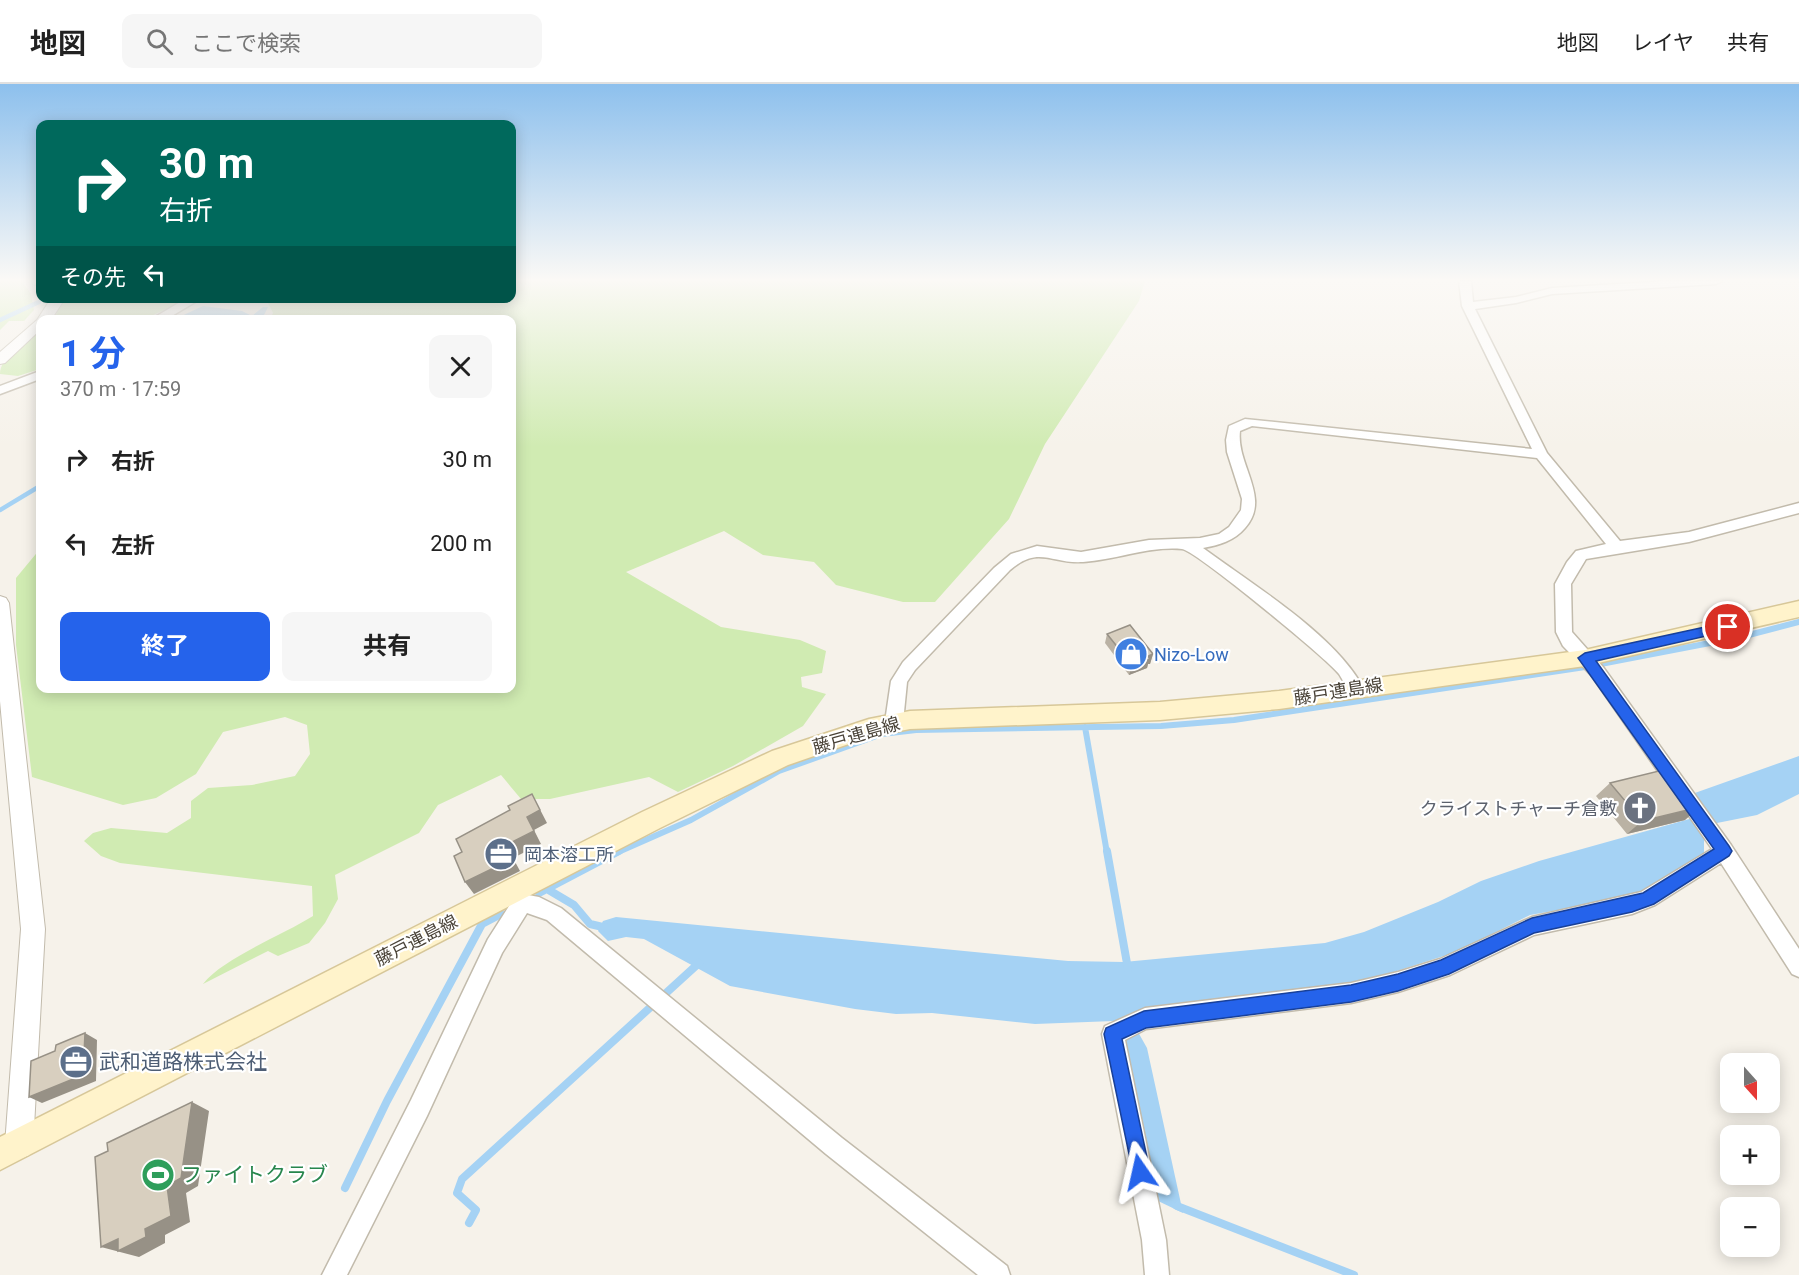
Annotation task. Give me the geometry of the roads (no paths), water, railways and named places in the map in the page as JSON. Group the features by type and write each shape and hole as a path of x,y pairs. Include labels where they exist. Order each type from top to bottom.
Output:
{"main road":[{"name":"藤戸連島線","path":"9,1150 518,896 651,820 780,758 829,740 894,722 1171,710 1591,664 1799,609"}],"street":[{"path":"0,360 25,337"},
{"path":"1483,337 1541,454 1568,490 1617,546"},
{"path":"0,390 36,376"},
{"path":"894,722 899,681 909,666 1001,569 1023,554 1041,551 1080,557 1151,545 1206,543 1227,536 1244,520 1248,511 1247,492 1231,444 1234,429 1251,422 1330,428 1541,454"},
{"path":"1799,508 1689,537 1617,546 1581,555 1574,562 1563,584 1564,632 1569,642 1591,664 1724,851 1799,967"},
{"path":"1190,545 1302,630 1345,670 1356,689"},
{"path":"0,603 6,712 33,929 9,1150"},
{"path":"1157,1275 1154,1240 1113,1034 1144,1019 1351,993 1398,982 1443,968 1532,926 1632,905 1648,899 1724,851"},
{"path":"334,1275 418,1108 518,896 554,914 658,1002 998,1275"}],"water":[{"path":"1799,756 1799,794 1757,815 1712,824 1692,794"},
{"path":"1693,818 1704,834 1704,854 1631,897 1530,915 1456,952 1347,987 1183,1005 1131,1013 1114,1021 1035,1024 932,1013 896,1014 855,1009 730,986 644,939 626,937 608,941 598,931 603,921 616,917 1068,961 1124,962 1325,943 1364,932 1438,902 1481,881 1539,861"},
{"path":"1138,1032 1147,1048 1183,1213 1154,1199 1121,1040"}],"waterway":[{"path":"0,510 36,488"},
{"path":"1085,727 1161,726 1234,720 1585,667 1741,637 1799,622"},
{"path":"616,853 691,820 779,771 882,734 916,730 1085,727"},
{"path":"1085,727 1107,853"},
{"path":"539,893 619,851"},
{"path":"1107,851 1128,969"},
{"path":"547,889 574,905 590,924 607,928"},
{"path":"345,1188 387,1101 482,924 501,914"},
{"path":"469,1223 476,1210 457,1193 462,1179 699,963"},
{"path":"1177,1206 1354,1275"}],"place":[{"name":"Nizo-Low","path":"1131,654"},
{"name":"クライストチャーチ倉敷","path":"1640,808"},
{"name":"岡本溶工所","path":"501,854"},
{"name":"武和道路株式会社","path":"76,1062"},
{"name":"ファイトクラブ","path":"158,1175"}]}
